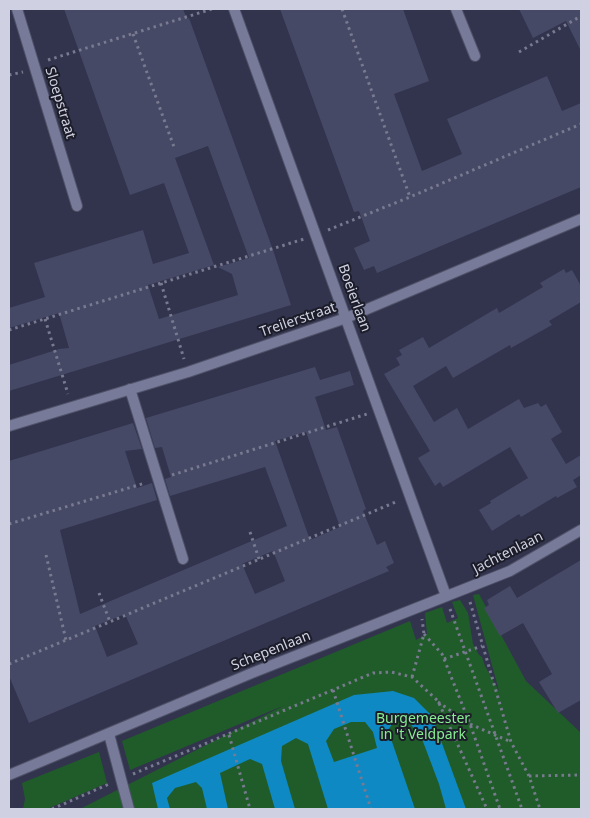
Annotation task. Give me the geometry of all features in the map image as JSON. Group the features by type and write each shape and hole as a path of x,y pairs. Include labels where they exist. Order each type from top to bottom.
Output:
{"street":[{"name":"Sloepstraat","path":"17,9 77,206"},
{"name":"Boeierlaan","path":"234,9 446,596"},
{"path":"456,9 474,56"},
{"name":"Treilerstraat","path":"9,426 188,372 346,318 581,219"},
{"path":"130,389 183,559"},
{"name":"Jachtenlaan","path":"446,596 510,571 581,530"},
{"name":"Schepenlaan","path":"9,775 252,673 446,596"},
{"path":"108,734 129,809"}],"path":[{"path":"34,64 212,9"},
{"path":"342,9 410,197"},
{"path":"519,52 581,16"},
{"path":"133,34 174,147"},
{"path":"9,330 316,235 581,124"},
{"path":"161,283 188,372"},
{"path":"44,319 72,407"},
{"path":"9,524 380,410"},
{"path":"9,664 410,495"},
{"path":"250,532 259,559"},
{"path":"46,555 66,640"},
{"path":"467,589 482,646 512,742 530,776 540,809"},
{"path":"99,593 110,622"},
{"path":"446,596 522,809"},
{"path":"412,677 424,634 420,606"},
{"path":"424,634 444,658 500,809"},
{"path":"444,658 482,646"},
{"path":"52,809 230,737 373,673 391,672 412,677 438,701 470,724 512,742"},
{"path":"333,690 333,695 371,809"},
{"path":"438,701 487,809"},
{"path":"230,737 250,809"},
{"path":"530,776 581,775"}],"green space":[{"name":"Burgemeester in 't Veldpark","path":"479,594 526,681 581,733 581,809 80,809 285,705 130,770 122,741 410,621 416,640 427,634 425,613 442,607 447,623 458,618 452,602 460,600 468,613 473,644 482,657 499,691 473,595"},
{"path":"99,752 107,783 47,809 23,809 25,799 22,783"}],"water":[{"path":"393,691 414,698 432,716 466,809 446,809 422,739 409,722 395,720 388,730 415,809 328,809 308,744 296,738 282,746 281,761 295,809 275,809 262,764 250,759 220,773 228,809 207,809 202,788 196,782 175,788 167,798 170,809 158,809 152,783 354,695","holes":["351,722 365,722 373,732 377,748 334,762 326,741 334,729"]}],"building":[{"path":"64,9 183,9 187,19 189,18 291,305 9,391 9,365 59,349 69,348 59,313 9,328 9,308 45,297 34,263 143,230 153,264 189,253 164,183 130,195","holes":["208,146 249,258 218,267 232,274 238,295 159,319 148,285 214,265 175,158"]},
{"path":"280,9 403,9 429,81 394,94 422,171 462,154 447,119 547,76 562,111 581,103 581,187 377,273 374,266 364,270 354,248 370,241 359,211 354,212"},
{"path":"519,9 581,9 581,51 566,21 533,38"},
{"path":"564,269 566,273 572,270 581,286 581,302 549,321 552,325 511,348 510,345 453,378 446,366 413,386 434,422 457,408 468,429 519,399 524,408 538,403 541,407 546,404 562,432 551,439 566,464 581,455 581,475 573,480 577,487 557,498 556,496 521,517 519,514 492,531 479,510 491,503 490,501 528,478 510,447 443,487 440,482 435,486 418,458 430,451 384,374 400,365 396,358 402,355 399,350 423,337 429,348 497,308 499,313 543,287 540,283"},
{"path":"315,367 320,380 350,371 354,385 315,397 326,430 337,427 366,509 363,511 377,545 385,541 394,563 386,567 389,571 29,723 9,676 9,461 133,423 142,449 125,451 137,488 152,483 157,500 60,530 80,614 287,526 265,467 170,496 165,479 171,477 162,447 155,448 146,418","holes":["306,432 340,527 310,540 275,441","273,551 285,581 255,594 242,564","125,614 138,644 107,657 95,626"]},
{"path":"581,560 581,700 558,713 539,682 552,674 523,623 500,636 484,608 489,605 487,600 510,586 517,598"}]}
